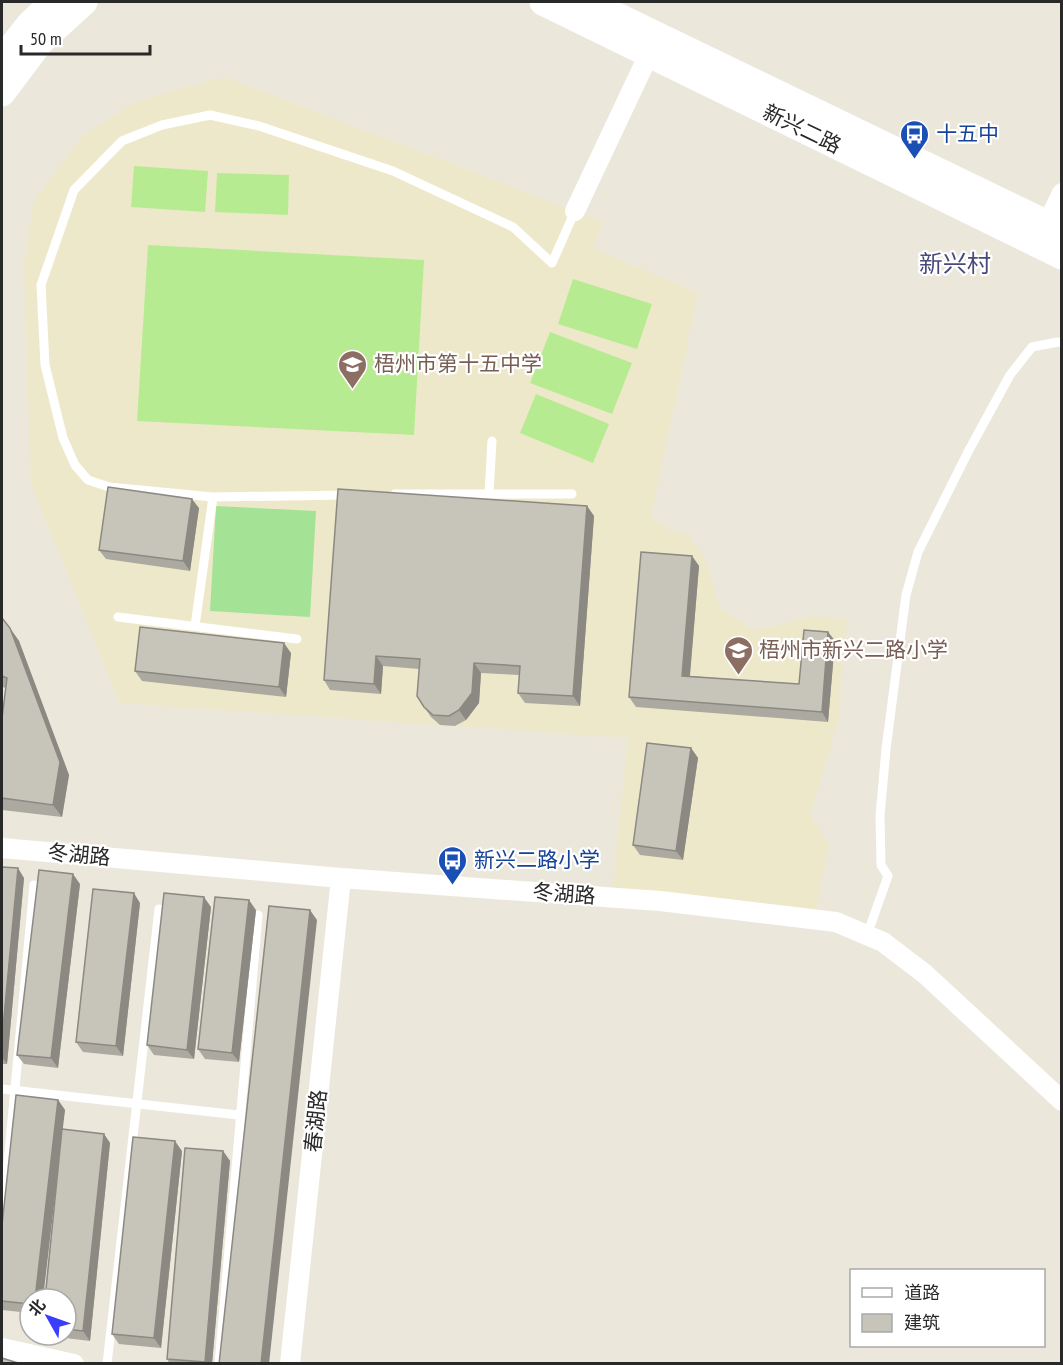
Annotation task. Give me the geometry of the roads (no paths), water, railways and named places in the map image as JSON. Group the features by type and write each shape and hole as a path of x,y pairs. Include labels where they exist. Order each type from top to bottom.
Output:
{"main road":[{"path":"2,59 30,24 53,2"},
{"path":"2,93 41,41 84,2"},
{"name":"新兴二路","path":"543,2 1062,256"},
{"name":"新兴二路","path":"588,2 1054,227"}],"street":[{"path":"575,211 649,54"},
{"path":"1054,227 1062,193"},
{"name":"冬湖路","path":"2,848 341,878 660,901 836,922 883,942 925,974 1062,1101"},
{"name":"春湖路","path":"290,1364 341,878"},
{"path":"2,1347 74,1364"}],"lane":[{"path":"357,495 213,497 109,487 88,480 75,465 63,438 45,365 41,285 74,190 122,141 162,125 210,115 260,126 393,171 513,227 552,263 575,211"},
{"path":"867,935 888,876 881,865 880,816 886,749 906,595 918,552 1010,375 1032,347 1058,342 1062,344"},
{"path":"489,493 492,441"},
{"path":"381,494 572,494"},
{"path":"195,626 213,497"},
{"path":"118,617 297,639"},
{"path":"2,1227 34,885"},
{"path":"107,1364 159,909"},
{"path":"219,1364 258,915"},
{"path":"2,1089 239,1115"}],"place":[{"name":"十五中","path":"915,160"},
{"name":"梧州市第十五中学","path":"353,390"},
{"name":"梧州市新兴二路小学","path":"738,676"},
{"name":"新兴二路小学","path":"453,886"}],"district":[{"name":"新兴村","path":"955,264"}]}
